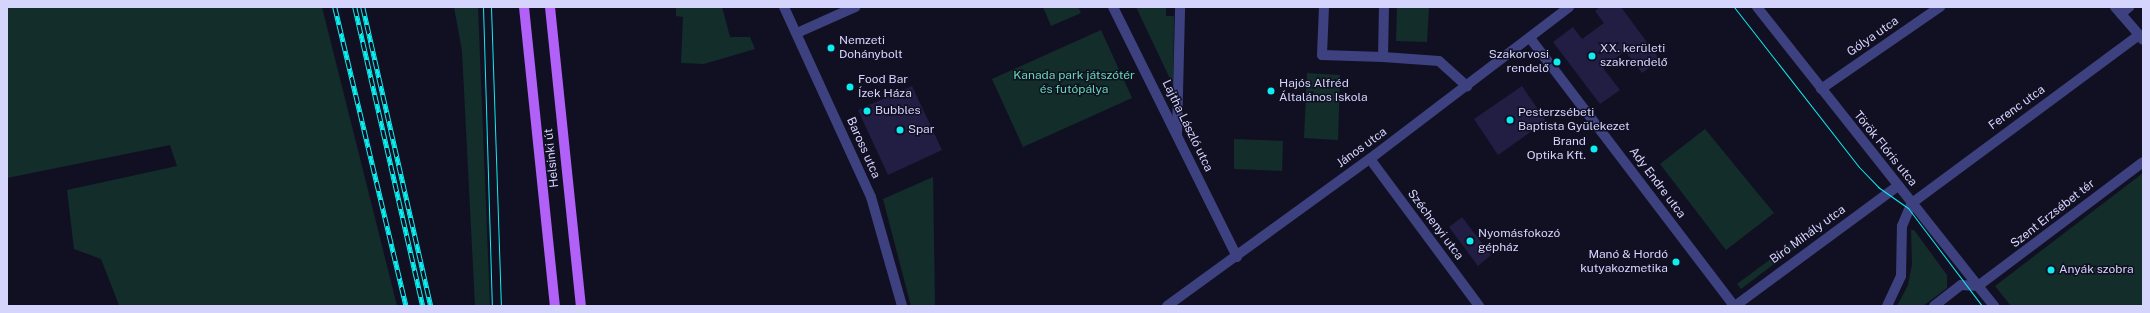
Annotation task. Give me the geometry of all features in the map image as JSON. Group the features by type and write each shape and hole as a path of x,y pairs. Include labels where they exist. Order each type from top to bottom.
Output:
{"main road":[{"name":"Helsinki út","path":"524,7 555,306"},
{"name":"Helsinki út","path":"550,7 581,306"}],"street":[{"name":"Baross utca","path":"784,7 871,197 902,306"},
{"path":"797,33 855,7"},
{"name":"Lajtha László utca","path":"1113,7 1237,257"},
{"path":"1177,136 1180,7"},
{"path":"1324,7 1322,55 1439,61 1467,86"},
{"path":"1383,57 1384,7"},
{"name":"János utca","path":"1167,306 1237,257 1370,159 1569,7"},
{"name":"Török Flóris utca","path":"1757,7 1994,306"},
{"name":"Gólya utca","path":"1821,89 1940,7"},
{"path":"2129,7 2118,11 2141,37"},
{"name":"Ferenc utca","path":"1912,203 2141,37"},
{"name":"Ady Endre utca","path":"1530,38 1734,306"},
{"name":"Széchenyi utca","path":"1370,159 1479,306"},
{"name":"Szent Erzsébet tér","path":"1978,286 2143,162"},
{"name":"Bíró Mihály utca","path":"1734,306 1898,186"},
{"path":"1887,306 1901,276 1902,226 1912,203"},
{"path":"1934,306 1961,285 1978,286"}],"green space":[{"path":"7,7 322,7 397,306 119,305 101,259 74,249 67,190 177,166 170,145 7,178"},
{"path":"454,7 478,7 490,306 475,306 462,51"},
{"path":"676,7 722,7 730,37 750,37 755,49 704,64 681,63 683,17 676,16"},
{"path":"1043,7 1078,7 1081,13 1051,26"},
{"path":"1136,7 1166,7 1166,16 1174,16 1173,85"},
{"path":"1397,7 1429,7 1427,42 1396,41"},
{"name":"Kanada park játszótér és futópálya","path":"1101,30 1132,98 1023,147 992,79"},
{"path":"1307,73 1340,75 1338,140 1304,138"},
{"path":"1705,129 1774,213 1726,250 1660,164"},
{"path":"1234,139 1283,141 1282,171 1234,169"},
{"path":"2143,173 2143,306 2011,306 1995,286"},
{"path":"933,177 935,306 911,306 883,199"},
{"path":"1911,230 1914,230 1947,275 1947,288 1923,306 1897,306 1908,285 1912,264"},
{"path":"1799,238 1802,243 1741,289 1737,284"}],"building":[{"name":"XX. kerületi szakrendelő","path":"1600,7 1621,7 1660,60 1642,73 1625,51 1603,68 1620,90 1600,104 1553,42 1573,27 1582,39 1604,23 1595,11"},
{"name":"Spar","path":"912,86 942,150 888,175 858,110"},
{"name":"Pesterzsébeti Baptista Gyülekezet","path":"1522,86 1546,121 1498,155 1474,119"},
{"name":"Nyomásfokozó gépház","path":"1462,217 1491,255 1478,266 1449,227"}],"tram line":[{"path":"483,7 492,306"},
{"path":"491,7 501,306"},
{"path":"1734,7 1859,167 1878,187 1908,208 1982,306"}],"railway":[{"path":"335,7 406,306"},
{"path":"355,7 423,306"},
{"path":"363,7 431,306"}],"place":[{"name":"Nemzeti Dohánybolt","path":"831,48"},
{"name":"XX. kerületi szakrendelő","path":"1592,56"},
{"name":"Szakorvosi rendelő","path":"1557,62"},
{"name":"Food Bar Ízek Háza","path":"850,87"},
{"name":"Hajós Alfréd Általános Iskola","path":"1271,91"},
{"name":"Bubbles","path":"867,111"},
{"name":"Pesterzsébeti Baptista Gyülekezet","path":"1510,120"},
{"name":"Spar","path":"900,130"},
{"name":"Brand Optika Kft.","path":"1594,149"},
{"name":"Nyomásfokozó gépház","path":"1470,241"},
{"name":"Manó & Hordó kutyakozmetika","path":"1676,262"},
{"name":"Anyák szobra","path":"2051,270"}]}
